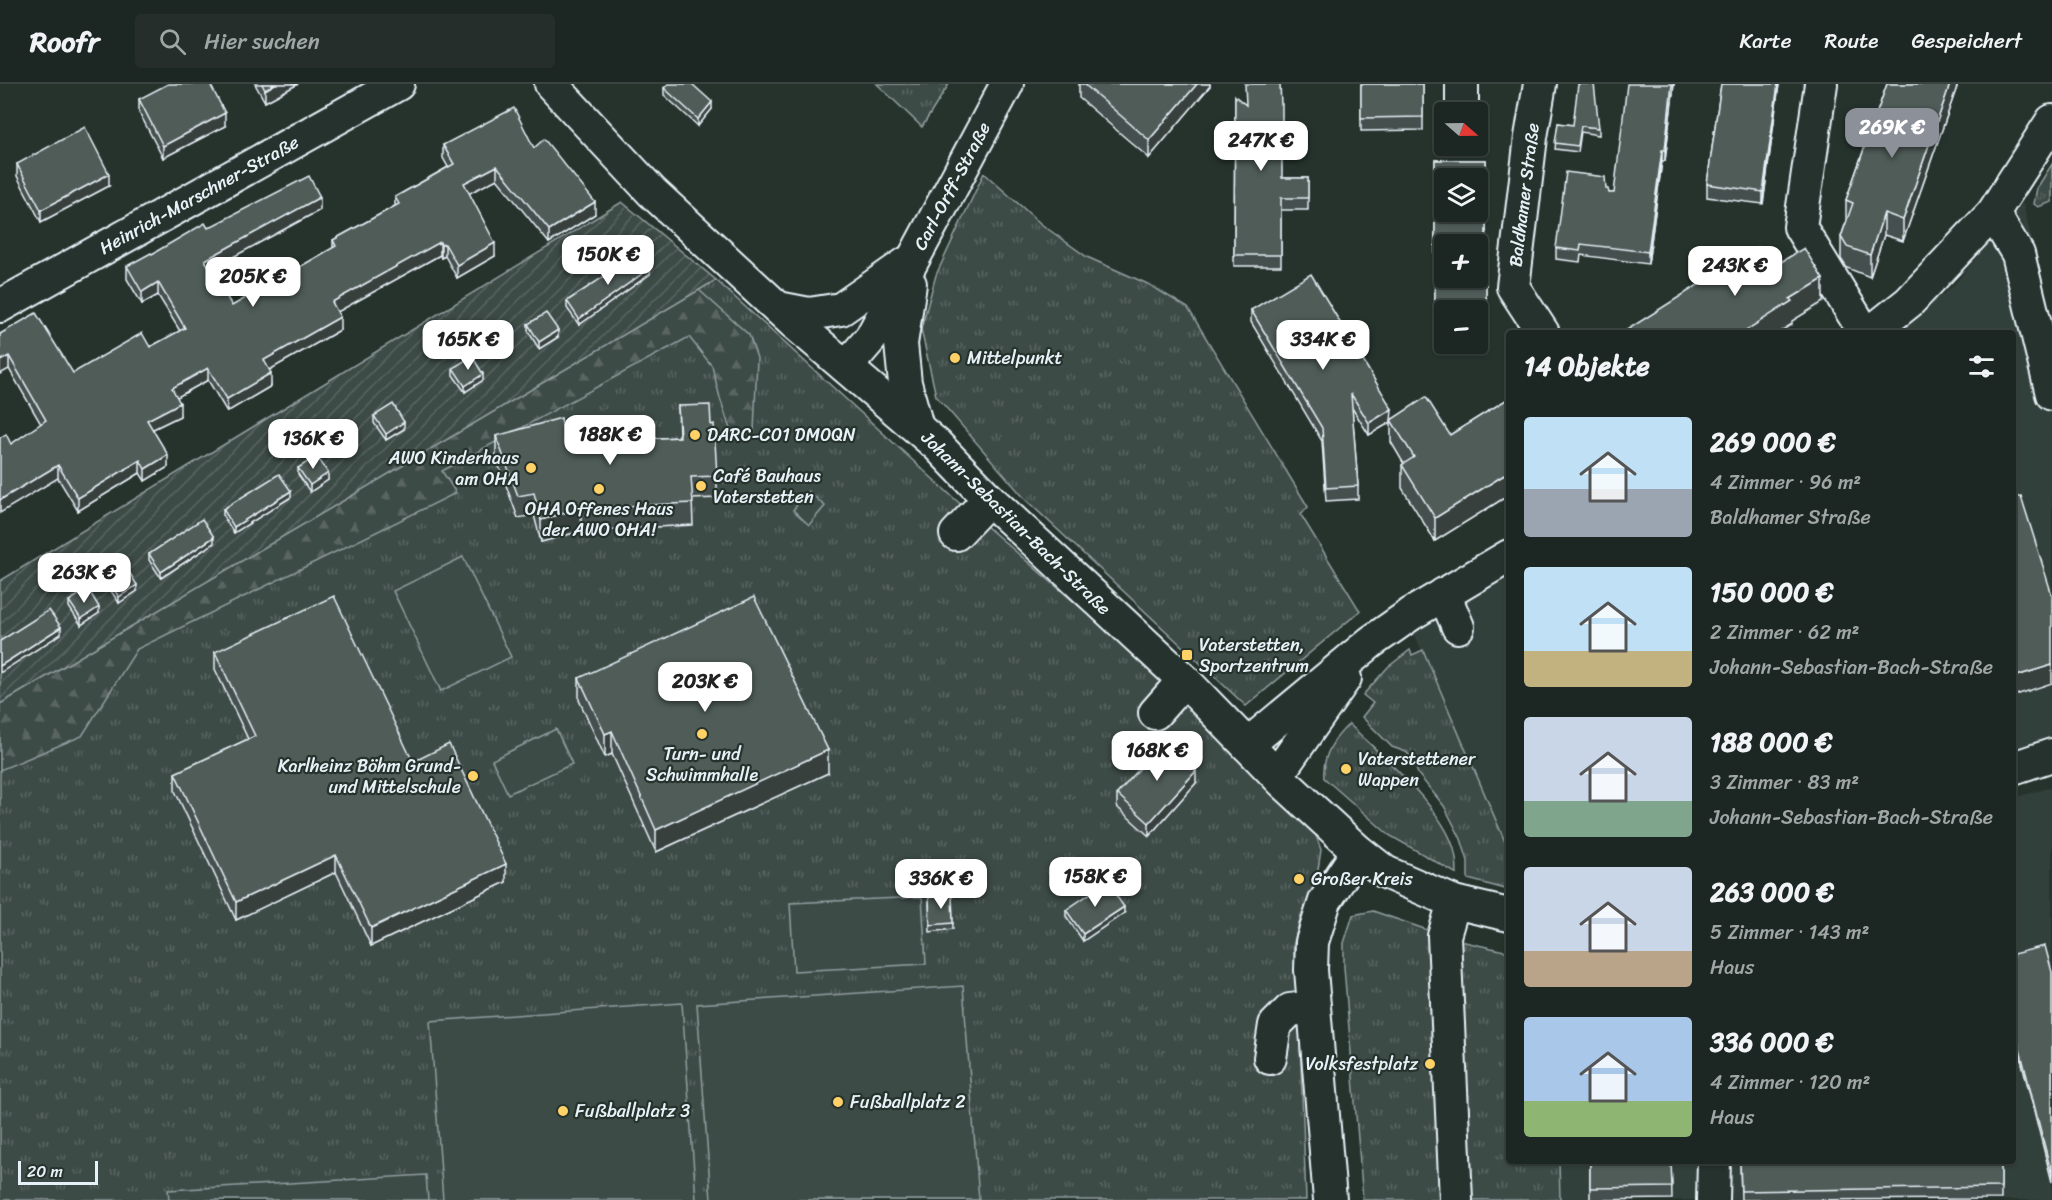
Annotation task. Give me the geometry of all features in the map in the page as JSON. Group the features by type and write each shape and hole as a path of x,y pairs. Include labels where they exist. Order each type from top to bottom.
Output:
{"street":[{"name":"Heinrich-Marschner-Straße","path":"0,306 398,84"},
{"name":"Johann-Sebastian-Bach-Straße","path":"551,84 652,192 778,308 917,427 989,498 1184,680 1277,775 1358,851 1385,872 1454,902 1506,914"},
{"name":"Carl-Orff-Straße","path":"846,367 871,338 1007,84"},
{"path":"1462,84 1462,102"},
{"name":"Baldhamer Straße","path":"1540,84 1512,287 1541,330"},
{"path":"1821,84 1800,227 1863,330"},
{"path":"1874,330 1909,302 1993,213 2052,121"},
{"path":"1993,213 2018,254 2052,394"},
{"name":"Carl-Orff-Straße","path":"778,308 809,314 841,309 915,257"},
{"name":"Carl-Orff-Straße","path":"915,257 901,344 904,383 917,427"},
{"path":"956,534 989,498"},
{"path":"1247,745 1371,642 1411,614 1506,558"},
{"path":"1444,594 1458,627"},
{"path":"1277,775 1371,642"},
{"path":"1155,713 1184,680"},
{"path":"2016,767 2052,755"},
{"path":"1330,1200 1311,970 1312,942 1325,901 1358,851"},
{"path":"1454,902 1444,936 1456,1200"},
{"path":"1270,1058 1275,1025 1290,1010 1314,1007"},
{"path":"1713,1200 1714,1164"}],"shaded area":[{"path":"2023,203 2052,324 2052,737 2016,749 2016,330 1900,330 1952,287"},
{"path":"1506,579 1506,844 1414,633"},
{"path":"2052,787 2052,1200 1560,1200 1559,1164 2016,1164 2016,797"}],"green space":[{"path":"877,84 949,84 922,127"},
{"path":"2052,164 2052,202 2038,207 2034,204 2037,188"},
{"path":"984,173 1041,224 1087,257 1150,285 1188,308 1308,507 1301,515 1360,611 1246,706 1026,500 936,396 921,329 936,275"},
{"path":"622,202 716,280 0,704 0,581"},
{"path":"716,280 957,501 1196,707 1312,824 1321,850 1316,882 1301,915 1293,946 1298,987 1306,1200 0,1200 0,704"},
{"path":"699,290 749,335 757,358 754,432 731,432 712,366 689,337 442,471 456,493 137,649 82,736 0,770 0,704"},
{"path":"808,491 825,506 809,525 793,510"},
{"path":"463,557 511,657 441,691 393,591"},
{"path":"1410,650 1412,655 1423,650 1506,844 1506,889 1468,879 1468,861 1461,839 1444,806 1418,774 1413,759 1406,752 1392,747 1362,717 1373,703 1363,695 1388,667"},
{"path":"1349,724 1391,764 1434,812 1452,843 1457,874 1389,835 1324,778 1325,763 1330,748"},
{"path":"556,729 572,764 508,794 492,760"},
{"path":"922,897 926,964 794,971 790,903"},
{"name":"Volksfestplatz","path":"1373,911 1456,940 1506,951 1506,1164 1559,1164 1560,1200 1363,1200 1344,967 1344,943 1353,915"},
{"name":"Fußballplatz 2","path":"963,986 979,1200 711,1200 697,1004"},
{"name":"Fußballplatz 3","path":"682,1003 696,1200 443,1200 430,1021"},
{"path":"426,1175 428,1200 169,1200 168,1190"}],"building":[{"path":"168,84 210,84 225,113 163,146 139,99"},
{"path":"262,84 275,84 265,90"},
{"path":"668,84 692,84 712,102 698,119 664,88"},
{"path":"1084,84 1197,84 1149,140"},
{"path":"1245,84 1280,84 1282,178 1308,178 1308,198 1281,198 1281,255 1234,255 1235,96 1246,105"},
{"path":"1361,84 1423,84 1423,117 1361,118"},
{"path":"1578,84 1594,84 1599,128 1581,126 1578,146 1555,143 1558,123 1573,125"},
{"path":"1627,84 1672,84 1665,150 1662,150 1648,252 1581,244 1580,251 1556,248 1566,172 1605,177 1606,189 1609,193 1614,193"},
{"path":"1721,84 1778,84 1763,192 1707,184"},
{"path":"1887,84 1950,84 1903,220 1884,213 1870,255 1847,247 1841,237 1853,203 1846,200"},
{"path":"514,108 534,148 544,139 595,202 549,230 497,166 464,183 495,243 457,265 445,244 441,245 440,242 332,302 340,317 264,360 271,373 227,399 208,368 172,388 180,403 147,420 168,455 145,469 140,460 78,498 58,465 0,500 0,438 6,434 11,444 46,420 9,356 0,361 0,334 36,313 73,373 142,333 150,347 185,328 158,282 142,292 127,266 205,223 208,228 309,176 320,197 205,260 232,306 336,246 333,240 399,204 395,197 454,164 443,145"},
{"path":"85,127 109,174 41,210 17,164"},
{"path":"1435,160 1486,160 1486,168 1435,168"},
{"path":"1435,222 1486,222 1486,234 1435,234"},
{"path":"1758,247 1771,268 1804,248 1823,279 1747,330 1627,330"},
{"path":"640,254 650,268 579,319 567,301 630,257 632,259"},
{"path":"1311,274 1392,409 1369,423 1351,394 1358,486 1326,488 1322,428 1251,310"},
{"path":"1435,288 1486,288 1486,300 1435,300"},
{"path":"546,313 558,330 539,342 528,324"},
{"path":"472,356 483,374 465,386 453,368"},
{"path":"1426,397 1450,435 1506,400 1506,474 1435,518 1402,465 1414,457 1391,420"},
{"path":"393,404 404,422 386,434 374,416"},
{"path":"710,405 711,425 714,424 717,476 691,477 693,503 581,508 541,520 534,493 518,496 496,436 561,418 565,443 680,437 678,406"},
{"path":"317,456 328,473 310,485 298,468"},
{"path":"279,474 291,491 234,527 223,509"},
{"path":"2021,496 2052,595 2052,665 2016,676 2016,497"},
{"path":"202,519 214,537 161,572 149,554"},
{"path":"126,567 137,585 119,597 107,579"},
{"path":"88,589 99,607 81,619 69,601"},
{"name":"Karlheinz Böhm Grund- und Mittelschule","path":"334,596 413,762 449,744 506,864 371,928 336,855 236,902 175,773 255,736 215,652"},
{"name":"Turn- und Schwimmhalle","path":"754,597 828,750 656,830 612,731 605,734 579,678"},
{"path":"49,610 61,627 0,666 0,641"},
{"path":"1164,741 1196,771 1149,823 1117,794"},
{"path":"1107,882 1124,907 1083,934 1066,910"},
{"path":"952,895 953,923 930,925 929,897"},
{"path":"2045,946 2052,972 2052,1175 2016,1034 2016,953"},
{"path":"1590,1164 1671,1164 1672,1187 1590,1188"},
{"path":"1740,1164 2001,1164 2001,1187 1741,1191"}],"place":[{"name":"Mittelpunkt","path":"955,358"},
{"name":"DARC-C01 DM0QN","path":"695,435"},
{"name":"AWO Kinderhaus am OHA","path":"531,468"},
{"name":"Café Bauhaus Vaterstetten","path":"701,486"},
{"name":"OHA Offenes Haus der AWO OHA!","path":"599,489"},
{"name":"Vaterstetten, Sportzentrum","path":"1187,655"},
{"name":"Turn- und Schwimmhalle","path":"702,734"},
{"name":"Vaterstettener Wappen","path":"1346,769"},
{"name":"Karlheinz Böhm Grund- und Mittelschule","path":"473,776"},
{"name":"Großer Kreis","path":"1299,879"},
{"name":"Volksfestplatz","path":"1430,1064"},
{"name":"Fußballplatz 2","path":"838,1102"},
{"name":"Fußballplatz 3","path":"563,1111"}]}
